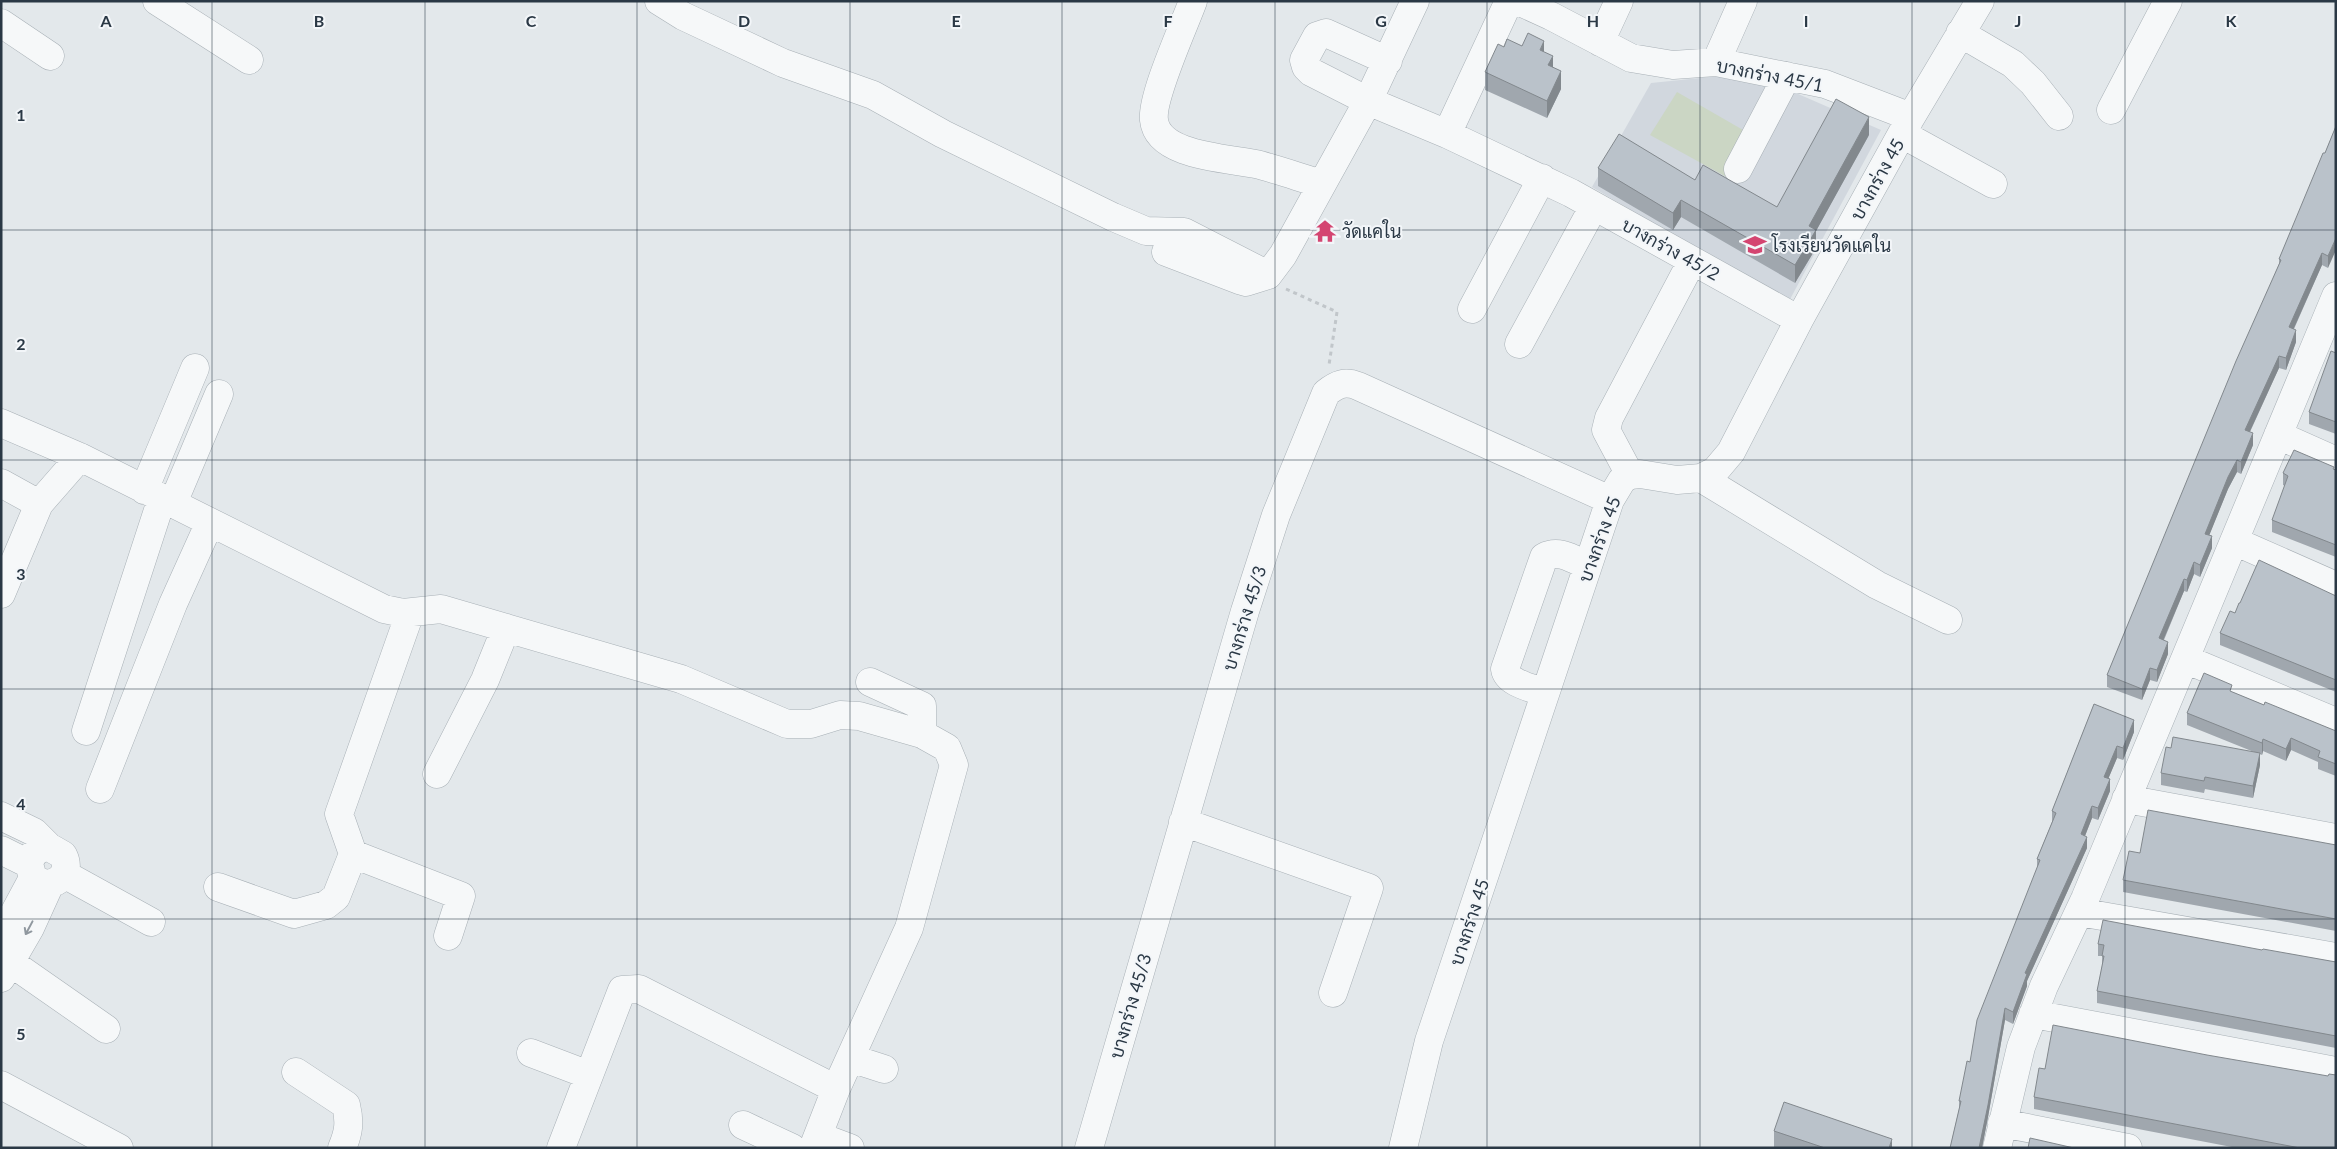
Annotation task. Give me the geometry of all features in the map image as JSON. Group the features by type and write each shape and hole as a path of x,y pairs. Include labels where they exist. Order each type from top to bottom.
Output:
{"street":[{"path":"157,1 249,60"},
{"path":"659,1 683,16 782,63 873,95 943,134 1113,217 1146,231 1184,232 1265,276"},
{"path":"1193,1 1155,101 1154,121 1156,131 1179,148 1209,158 1259,164 1322,184"},
{"path":"1166,252 1246,282 1265,276 1283,255 1368,101 1415,1"},
{"path":"1447,134 1509,1"},
{"name":"บางกร่าง 45/1","path":"1518,1 1631,58 1673,65 1716,62 1825,84 1907,126 1993,184"},
{"path":"1600,42 1619,1"},
{"path":"1716,62 1743,1"},
{"name":"บางกร่าง 45","path":"1403,1148 1429,1041 1610,500 1622,480 1630,475 1640,474 1677,480 1701,478 1715,471 1731,452 1799,320 1907,126 1980,1"},
{"path":"2111,110 2168,1"},
{"path":"1,23 50,56"},
{"name":"บางกร่าง 45/2","path":"1388,61 1326,33 1317,36 1304,60 1306,67 1311,72 1368,101 1447,134 1542,178 1799,320"},
{"path":"1960,33 2013,64 2033,83 2059,116"},
{"path":"1738,170 1787,76"},
{"path":"1472,309 1542,178"},
{"path":"1519,344 1594,206"},
{"path":"1630,475 1606,430 1609,418 1692,261"},
{"path":"2128,1148 1999,1135 2021,1047 2034,1014 2079,912 2278,435 2328,339 2336,296"},
{"path":"86,732 160,497 195,368"},
{"path":"1326,393 1335,385 1348,382 1610,500"},
{"name":"บางกร่าง 45/3","path":"1089,1148 1245,611 1276,515 1326,393"},
{"path":"160,497 219,394"},
{"path":"1,423 80,457 384,609 410,613 441,609 681,679 787,724 811,724 840,715 859,716 922,734 947,748 954,765 909,928 836,1089 815,1142 850,1148"},
{"path":"2278,435 2336,461"},
{"path":"1,594 39,504 80,457"},
{"path":"1701,478 1877,586 1948,620"},
{"path":"1,483 39,504"},
{"path":"100,789 152,655 210,522"},
{"path":"2234,541 2336,586"},
{"path":"1545,693 1511,679 1506,675 1505,669 1544,557 1551,553 1560,553 1588,566"},
{"path":"218,887 294,914 326,905 336,897 353,854 339,814 410,613"},
{"path":"437,774 485,680 506,628"},
{"path":"2184,659 2336,722"},
{"path":"870,682 922,706 922,734"},
{"path":"2126,799 2336,838"},
{"path":"1,816 34,832 45,869 4,959 106,1029"},
{"path":"1183,822 1369,888 1333,993"},
{"path":"1,850 45,869 151,922"},
{"path":"353,854 461,896 448,936"},
{"path":"2079,912 2336,957"},
{"path":"561,1148 622,990 630,988 639,989 836,1089"},
{"path":"2034,1014 2336,1071"},
{"path":"531,1052 589,1075"},
{"path":"850,1058 884,1069"},
{"path":"296,1072 346,1105 350,1121 342,1148"},
{"path":"4,1093 105,1145"},
{"path":"743,1125 792,1148"}],"path":[{"path":"1265,276 1337,312 1326,393"}],"shaded area":[{"name":"โรงเรียนวัดแคใน","path":"1750,73 1881,130 1788,303 1592,187 1651,83"}],"green space":[{"path":"1677,92 1757,138 1732,180 1650,135"}],"building":[{"path":"1528,33 1544,41 1540,50 1553,56 1548,65 1561,71 1547,101 1485,72 1498,44 1504,47 1507,39 1522,46"},
{"path":"1836,99 1869,117 1809,226 1816,230 1795,265 1681,200 1673,213 1598,168 1619,134 1695,180 1703,165 1777,207"},
{"path":"2336,126 2336,238 2328,256 2322,253 2289,327 2296,330 2286,358 2279,356 2245,430 2253,433 2241,462 2237,460 2228,477 2205,534 2212,536 2200,565 2194,562 2187,580 2184,579 2159,638 2168,642 2157,670 2150,668 2142,689 2107,675 2236,361 2281,260 2279,259"},
{"path":"2331,351 2336,353 2336,422 2309,412"},
{"path":"2294,450 2334,467 2333,469 2336,470 2336,545 2272,520 2288,476 2283,473"},
{"path":"2259,560 2336,596 2336,680 2220,633 2230,611 2235,613"},
{"path":"2204,673 2232,685 2230,691 2264,705 2265,702 2336,731 2336,764 2318,757 2320,751 2291,738 2286,749 2263,739 2262,743 2187,713"},
{"path":"2094,704 2134,720 2123,748 2117,746 2104,777 2110,779 2098,808 2092,806 2081,834 2087,837 2025,973 2027,974 2013,1012 2005,1008 1979,1148 1950,1148 1961,1101 1959,1101 1967,1061 1970,1062 1977,1020 2040,860 2037,859 2056,813 2052,811"},
{"path":"2173,737 2260,753 2253,786 2205,777 2204,781 2161,773 2166,747 2171,748"},
{"path":"2148,810 2336,845 2336,919 2123,880 2129,851 2140,853"},
{"path":"2103,920 2336,962 2336,1036 2097,991 2104,956 2102,956 2104,945 2098,944"},
{"path":"2053,1025 2207,1055 2328,1076 2329,1074 2336,1075 2336,1148 2300,1148 2034,1097 2039,1068 2045,1069"},
{"path":"1784,1102 1892,1139 1889,1148 1825,1148 1774,1131"},
{"path":"2030,1138 2074,1148 2028,1148"}],"place":[{"name":"วัดแคใน","path":"1325,231"},
{"name":"โรงเรียนวัดแคใน","path":"1755,245"}]}
